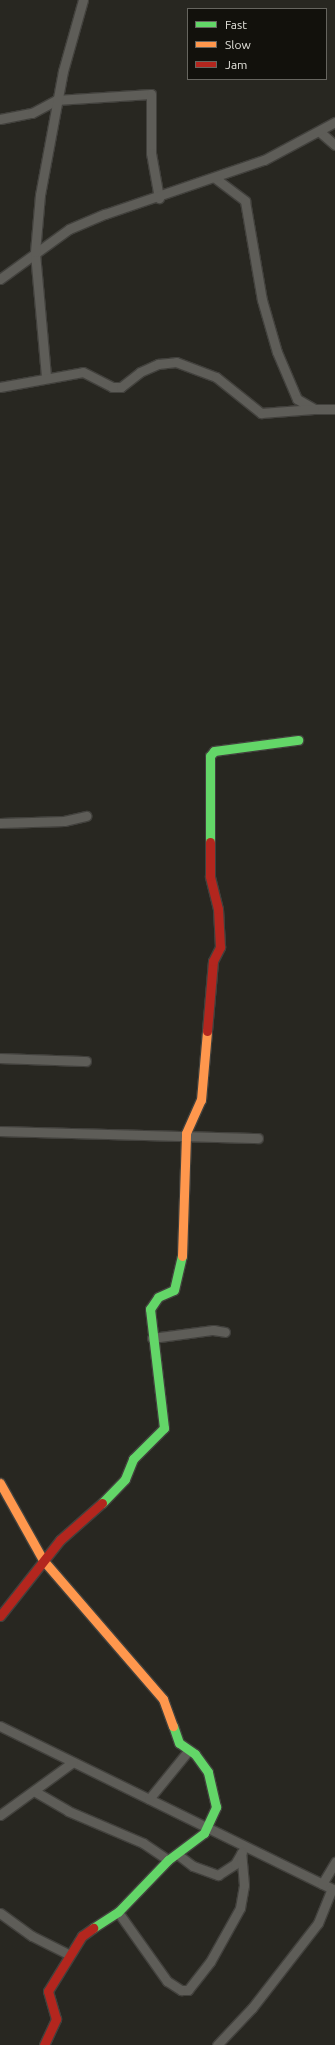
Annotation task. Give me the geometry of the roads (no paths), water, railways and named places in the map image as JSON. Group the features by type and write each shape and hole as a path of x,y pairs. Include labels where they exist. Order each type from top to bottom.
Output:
{"street":[{"path":"46,376 35,252 40,195 56,100 83,0"},
{"path":"0,119 32,113 56,100 151,94 151,153 160,198"},
{"path":"0,279 35,252 83,223 160,198 264,160 320,132 335,122"},
{"path":"320,132 335,145"},
{"path":"215,178 245,201 262,300 276,352 298,399 314,409"},
{"path":"0,387 46,376 83,372 112,387 121,387 140,372 158,364 176,362 216,377 261,413 335,409"},
{"path":"0,1616 60,1540 113,1493 125,1479 133,1459 164,1428 152,1338 152,1303 174,1290 182,1270 186,1133 202,1093 213,961 220,947 218,909 210,876 210,756 214,751 298,740"},
{"path":"0,823 64,821 86,816"},
{"path":"0,1058 86,1062"},
{"path":"0,1131 186,1133 258,1138"},
{"path":"152,1338 213,1330 225,1332"},
{"path":"0,1483 43,1560 147,1677 171,1716 177,1740 189,1750 208,1772 216,1799 215,1814 208,1828 168,1860 118,1912 86,1932 48,1991 56,2019 44,2045"},
{"path":"0,1726 208,1828 243,1849 333,1890 318,1923 248,2012 217,2045"},
{"path":"149,1799 189,1750"},
{"path":"0,1815 73,1762"},
{"path":"34,1791 68,1811 144,1843 168,1860"},
{"path":"177,1854 193,1866 218,1875 230,1869 243,1849"},
{"path":"118,1912 167,1981 181,1990 188,1990 210,1962 240,1908 244,1884 243,1849"},
{"path":"322,1884 335,1862"},
{"path":"0,1913 32,1936 70,1955"}]}
